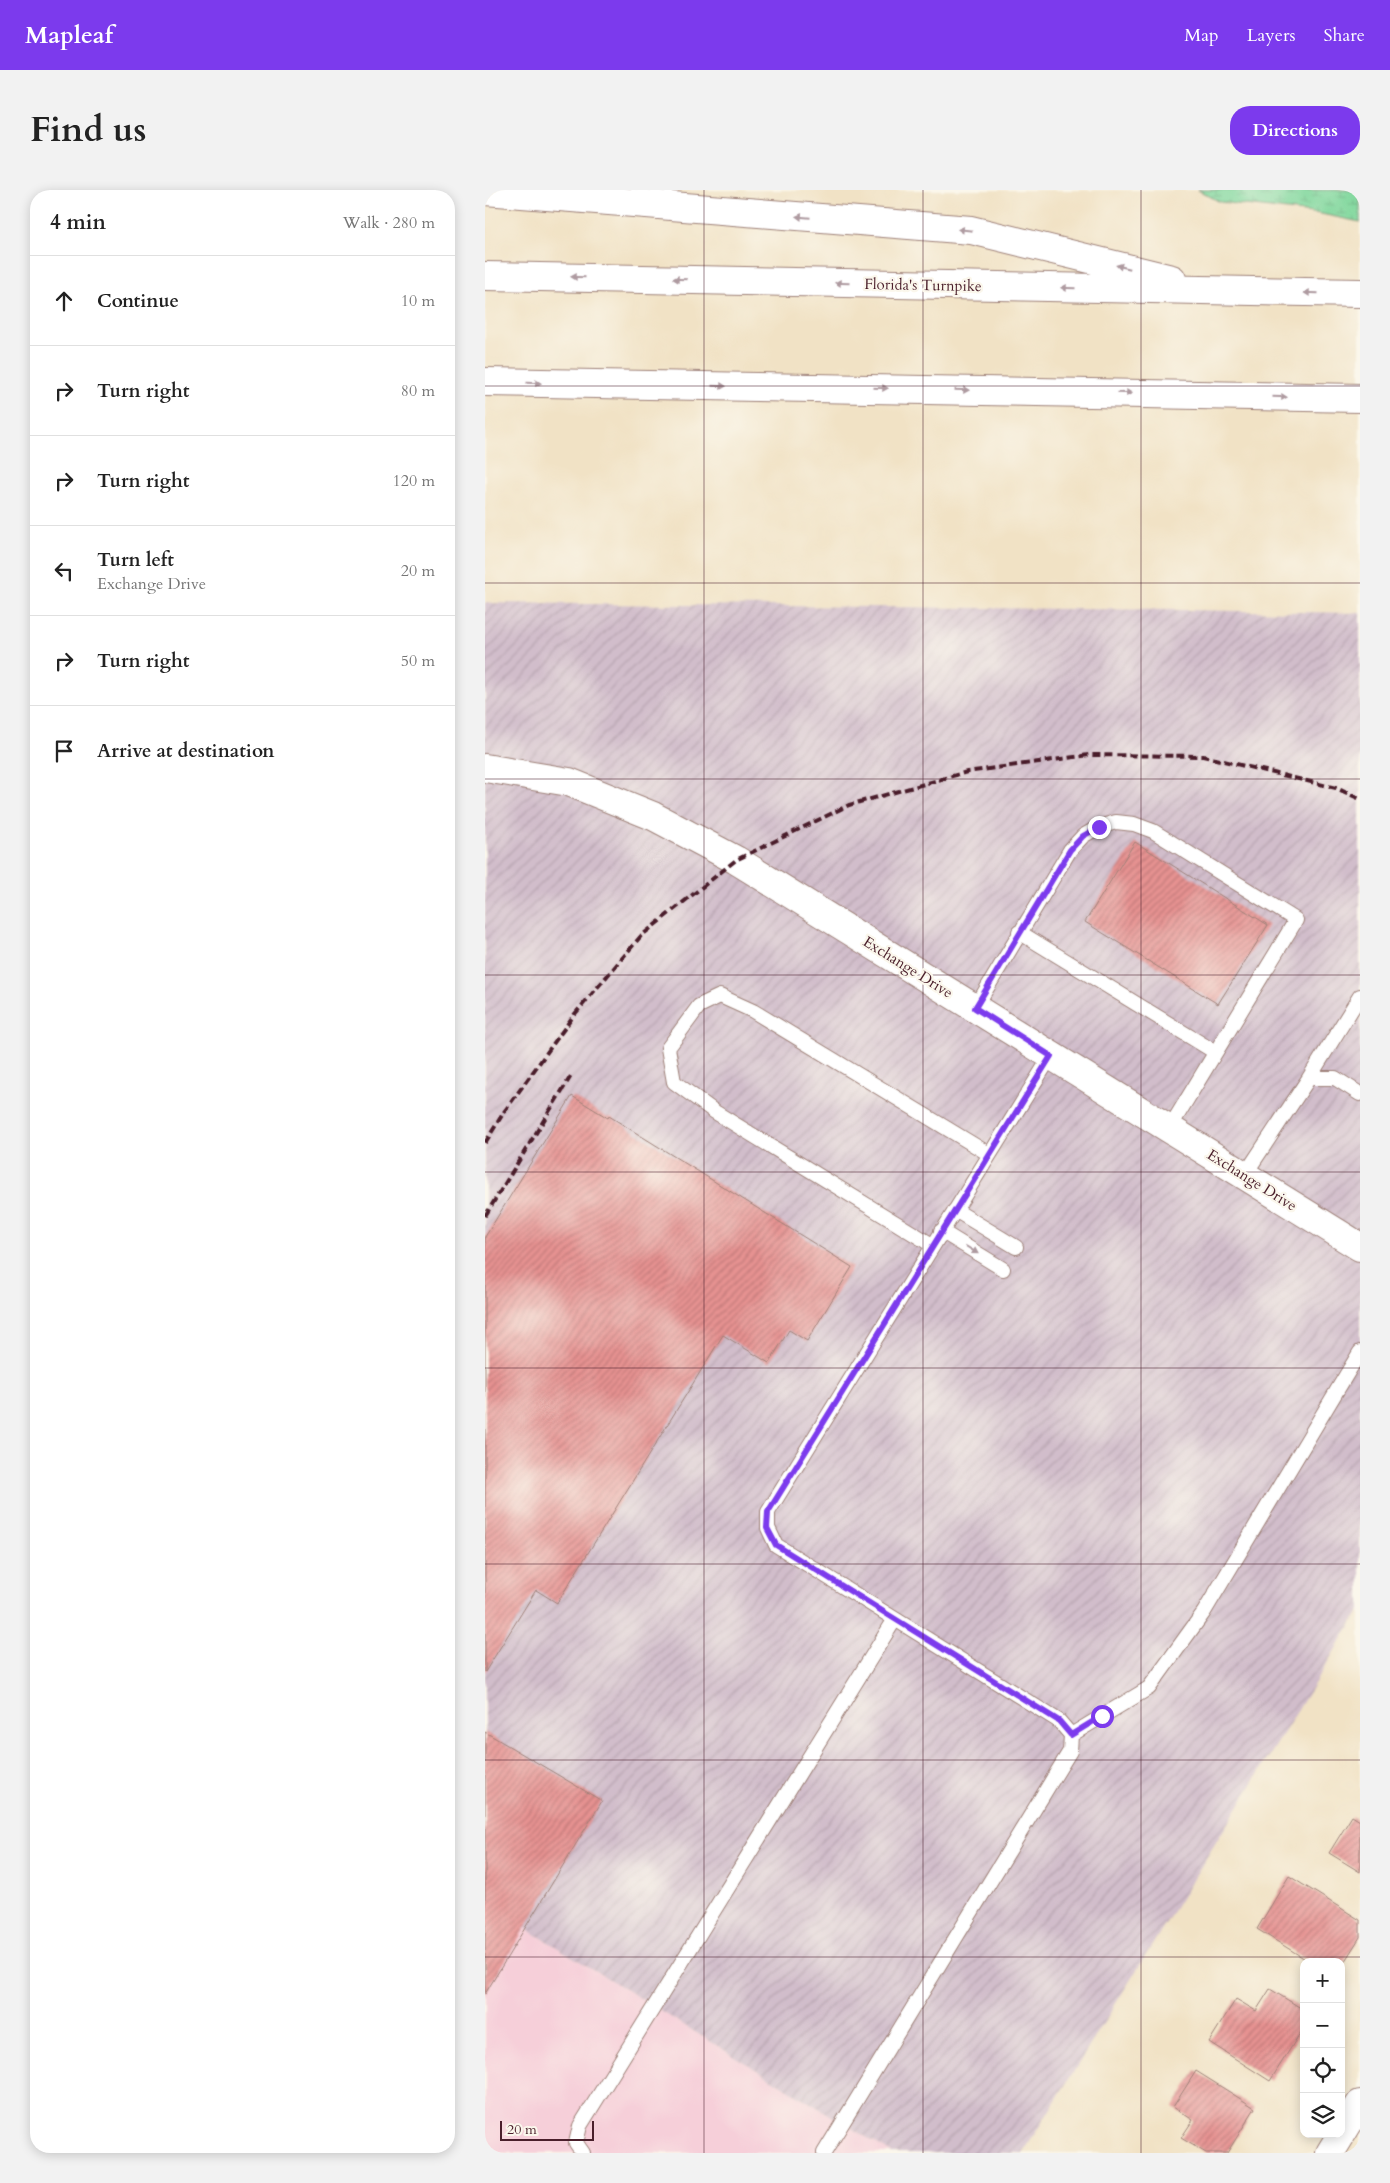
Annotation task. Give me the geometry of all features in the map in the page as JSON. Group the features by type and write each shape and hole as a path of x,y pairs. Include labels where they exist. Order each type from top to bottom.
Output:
{"main road":[{"path":"485,191 971,230 1221,291"},
{"name":"Florida's Turnpike","path":"485,276 1360,293"},
{"path":"485,382 1360,398"},
{"name":"Exchange Drive","path":"485,768 569,782 653,816 736,860 1360,1247"},
{"path":"1330,2153 1360,2104"}],"lane":[{"path":"975,1008 1070,850 1083,836 1099,827 1116,822 1134,824 1153,831 1182,848 1296,920 1169,1129"},
{"path":"1019,932 1215,1052"},
{"path":"932,1245 715,1112 674,1082 668,1048 699,1006 720,996 753,1011 989,1154"},
{"path":"1244,1176 1309,1078 1360,996"},
{"path":"824,2153 1070,1751 1071,1735 1059,1721 776,1545 767,1528 768,1512 1051,1056"},
{"path":"1309,1078 1335,1078 1360,1094"},
{"path":"955,1210 1016,1247"},
{"path":"941,1231 1003,1269"},
{"path":"1071,1735 1149,1688 1204,1612 1360,1352"},
{"path":"583,2153 577,2143 580,2126 895,1619"}],"shaded area":[{"path":"485,603 1360,613 1360,1610 1023,2153 892,2153 485,1903"},
{"path":"485,1903 892,2153 485,2153"}],"green space":[{"path":"1198,190 1360,190 1360,222 1321,214 1220,202"}],"building":[{"path":"1135,842 1268,925 1218,1004 1085,922"},
{"path":"572,1096 608,1118 609,1116 852,1267 807,1341 789,1330 769,1363 723,1335 557,1603 536,1590 485,1672 485,1237"},
{"path":"485,1732 602,1801 485,1994"},
{"path":"1352,1816 1360,1821 1360,1872 1329,1853"},
{"path":"1289,1876 1360,1920 1360,1937 1345,1961 1345,1958 1304,1958 1257,1929"},
{"path":"1270,1989 1300,2008 1300,2033 1270,2081 1209,2042 1236,1999 1256,2011"},
{"path":"1196,2071 1255,2108 1227,2153 1206,2153 1181,2138 1193,2120 1173,2107"}],"railway":[{"path":"485,1143 504,1112 574,1015 641,936 736,860 849,805 967,772 1089,755 1203,756 1336,788 1360,799"},
{"path":"485,1216 571,1076"}],"route":[{"path":"1099,827 1083,836 1070,850 975,1008 1051,1056 768,1512 767,1528 776,1545 1059,1721 1071,1735 1102,1716"}]}
